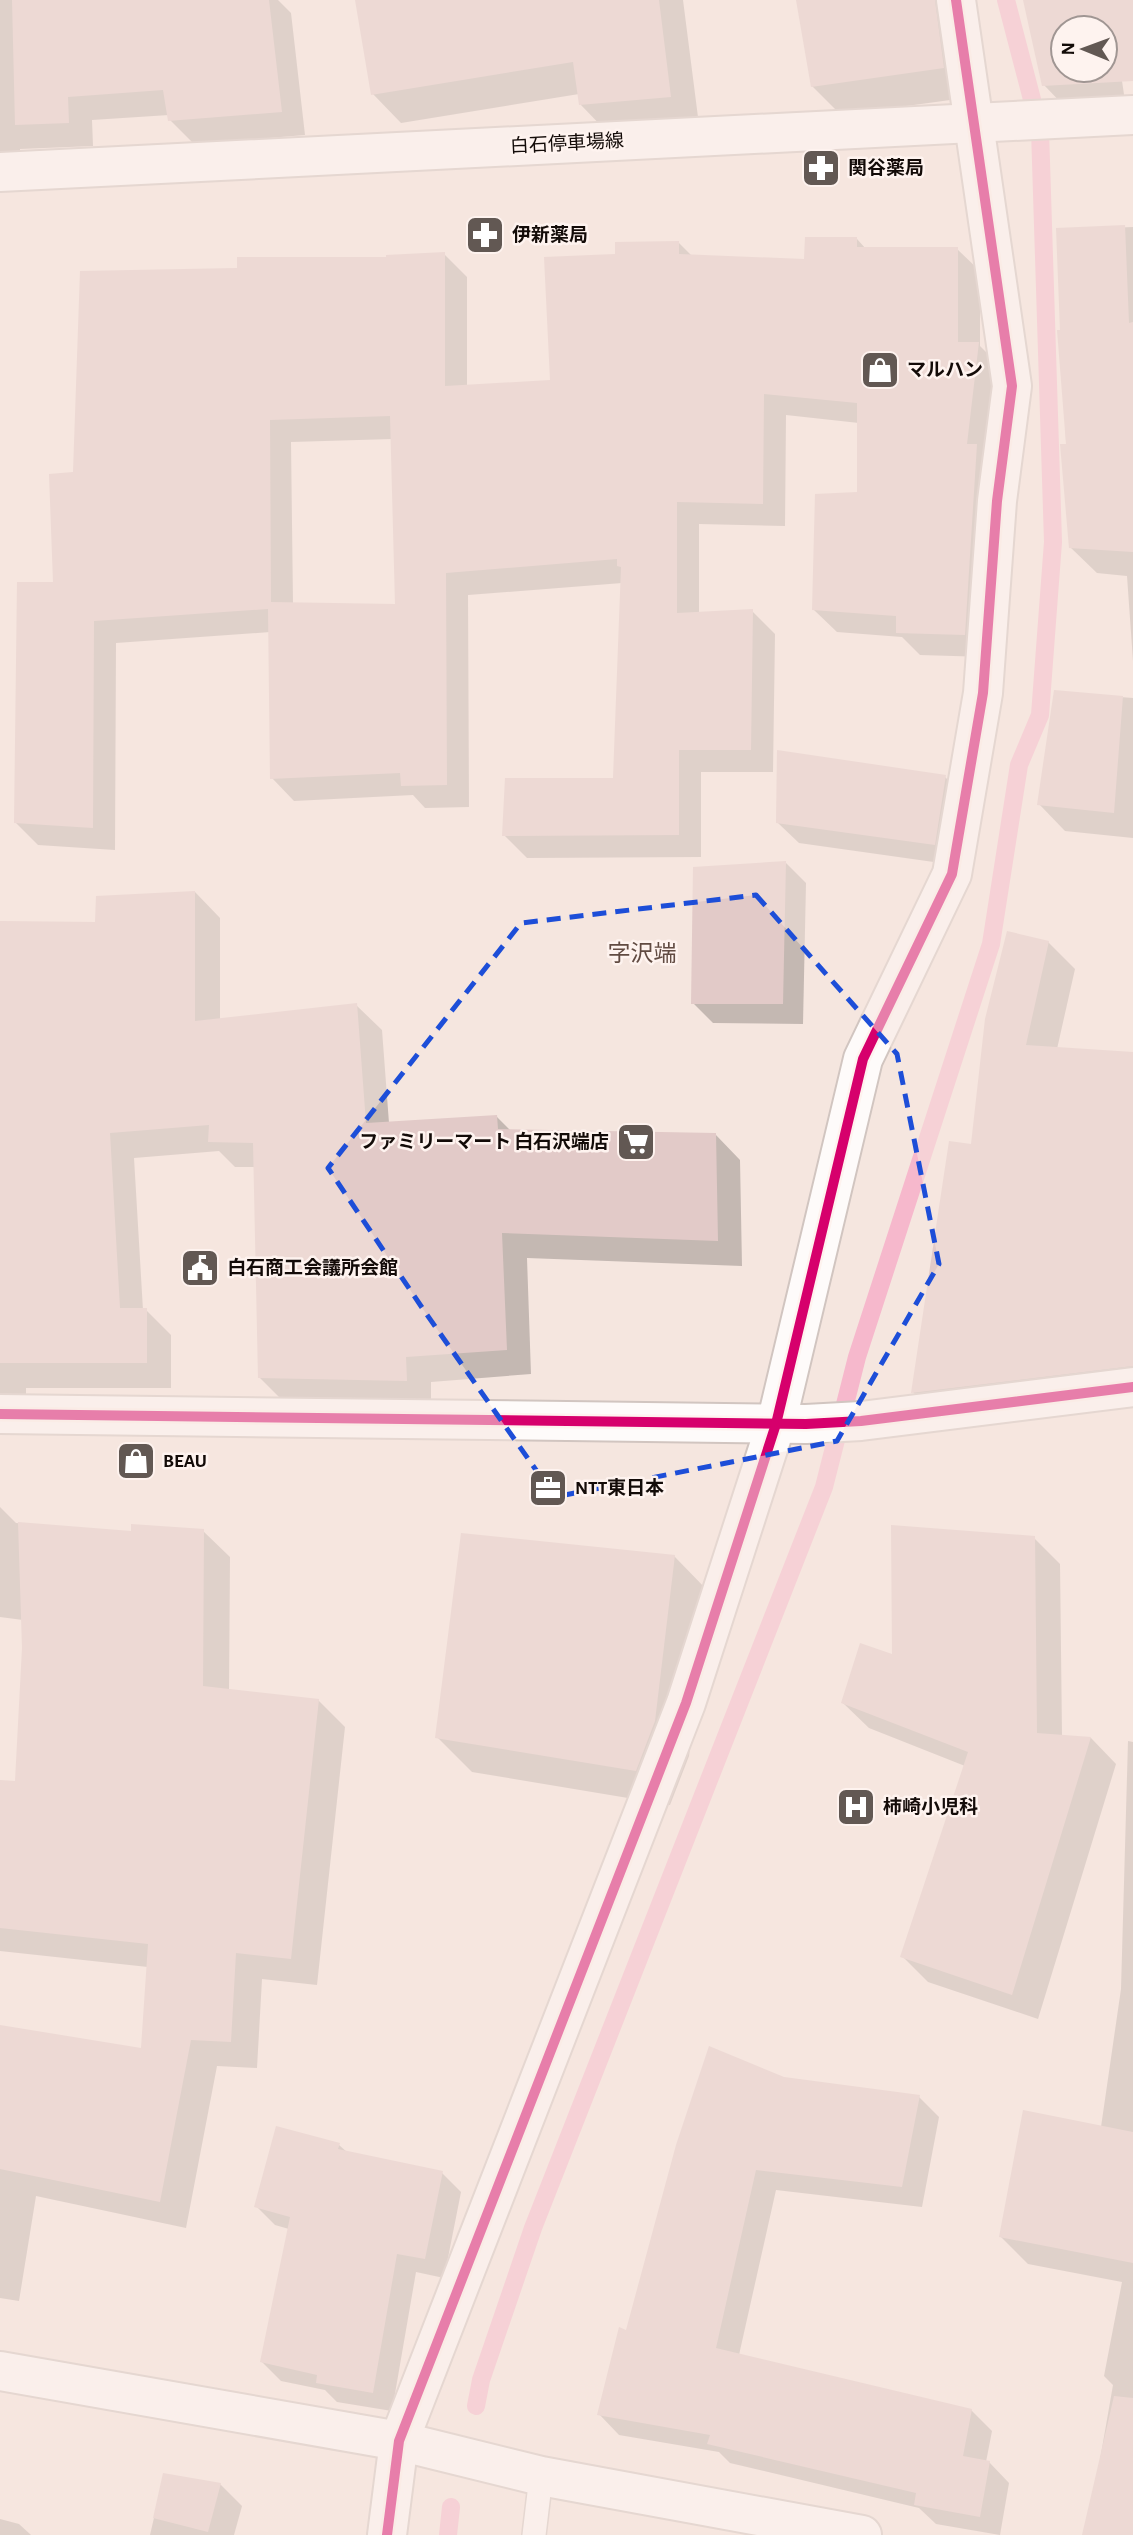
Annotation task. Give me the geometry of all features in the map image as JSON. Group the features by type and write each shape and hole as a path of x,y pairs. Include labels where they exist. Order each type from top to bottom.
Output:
{"street":[{"path":"387,2535 399,2441 686,1703 791,1424 863,1059 952,874 983,693 997,501 1013,386 984,123 956,0"},
{"name":"白石停車場線","path":"0,172 1133,115"},
{"path":"0,1414 791,1424 861,1421 1133,1387"},
{"path":"0,2371 399,2441 541,2476 862,2535"}],"lane":[{"path":"534,2535 541,2476"}],"highlighted area":[{"path":"756,895 897,1054 939,1264 837,1441 555,1497 328,1168 521,923"}],"building":[{"path":"12,0 269,0 282,112 168,121 163,90 68,97 69,123 15,125"},
{"path":"355,0 659,0 671,97 579,105 573,62 371,95"},
{"path":"796,0 935,0 944,68 811,87"},
{"path":"1023,0 1133,0 1133,81 1119,82 1119,14 1049,14 1049,84 1078,84 1042,86"},
{"path":"1125,225 1129,323 1133,322 1133,552 1069,548 1060,444 1066,444 1057,330 1060,330 1056,228"},
{"path":"805,237 857,237 857,247 958,247 958,342 979,342 967,444 977,444 965,635 896,633 896,616 812,610 815,494 857,492 857,403 764,394 763,504 677,502 677,613 753,609 751,750 679,750 679,835 502,836 505,778 613,778 621,567 617,566 617,559 446,573 447,785 401,786 400,773 270,779 268,609 94,621 93,828 14,823 17,582 53,582 49,474 73,472 80,271 237,268 237,257 386,257 445,252 445,386 550,380 544,257 615,254 615,242 679,241 679,254 804,259","holes":["390,416 395,604 271,602 270,420"]},
{"path":"1054,690 1123,696 1114,813 1037,805"},
{"path":"777,750 946,775 935,845 776,823"},
{"path":"786,861 783,1004 691,1004 693,867"},
{"path":"195,891 195,1021 357,1003 366,1123 497,1115 498,1129 716,1133 718,1241 502,1233 507,1350 406,1357 407,1381 258,1378 253,1143 208,1142 209,1125 110,1133 120,1308 147,1308 147,1363 0,1363 0,921 95,922 96,896"},
{"path":"1007,931 1049,941 1026,1045 1133,1052 1133,1366 911,1393 949,1141 971,1144 985,1019"},
{"path":"18,1522 131,1531 131,1524 204,1529 203,1686 319,1699 291,1959 236,1953 231,2042 191,2040 160,2202 0,2169 0,2025 141,2048 148,1944 0,1928 0,1780 15,1781 22,1648"},
{"path":"891,1525 1035,1536 1037,1733 1091,1737 1012,1995 900,1957 968,1752 841,1703 860,1643 892,1654"},
{"path":"461,1533 675,1555 655,1721 636,1771 435,1738"},
{"path":"709,2046 784,2077 920,2095 902,2187 756,2170 716,2348 972,2409 963,2456 990,2461 980,2517 914,2505 916,2493 707,2444 710,2435 597,2415 619,2327 626,2330 676,2145"},
{"path":"1023,2110 1133,2132 1133,2263 999,2237"},
{"path":"276,2126 340,2143 338,2149 443,2171 425,2259 397,2254 373,2393 316,2383 317,2375 260,2362 290,2217 254,2207"},
{"path":"1114,2396 1133,2398 1133,2535 1082,2535"},
{"path":"163,2473 221,2483 208,2532 153,2518"}],"waterway":[{"path":"476,2406 481,2380 533,2228 824,1487 857,1357 991,944 1019,765 1040,715 1053,542 1040,130 1006,0"},
{"path":"448,2535 451,2507"}],"cycle path":[{"path":"387,2535 399,2441 686,1703 776,1424 863,1059 952,874 983,693 997,501 1012,386 956,0"},
{"path":"0,1414 806,1424 861,1421 1133,1387"}],"place":[{"name":"関谷薬局","path":"821,168"},
{"name":"伊新薬局","path":"485,235"},
{"name":"マルハン","path":"880,370"},
{"name":"ファミリーマート 白石沢端店","path":"636,1142"},
{"name":"白石商工会議所会館","path":"200,1268"},
{"name":"BEAU","path":"136,1461"},
{"name":"NTT東日本","path":"548,1488"},
{"name":"柿崎小児科","path":"856,1807"}],"district":[{"name":"字沢端","path":"642,954"}]}
